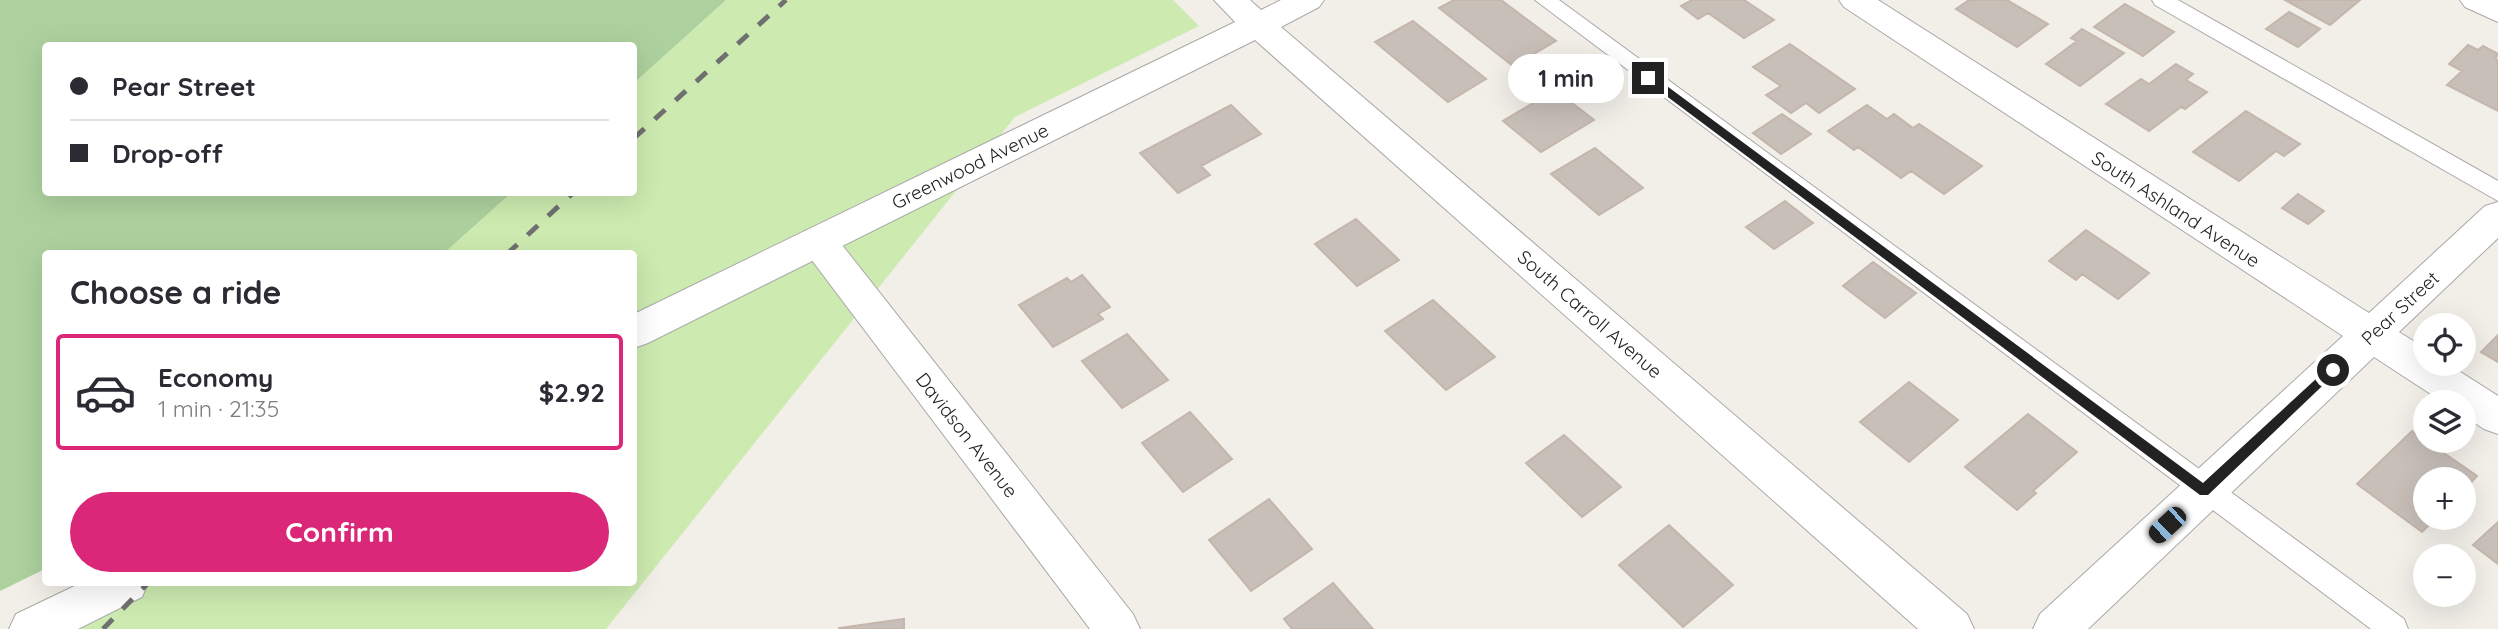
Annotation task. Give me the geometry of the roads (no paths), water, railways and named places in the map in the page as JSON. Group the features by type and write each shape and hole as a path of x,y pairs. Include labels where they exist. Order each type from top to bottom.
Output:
{"street":[{"name":"South Carroll Avenue","path":"1230,0 1951,629"},
{"name":"Greenwood Avenue","path":"637,331 1308,0"},
{"name":"South Ashland Avenue","path":"1854,0 2498,417"},
{"path":"2476,0 2498,11"},
{"name":"Pear Street","path":"2056,629 2498,216"},
{"name":"Davidson Avenue","path":"818,241 1117,629"},
{"path":"32,629 120,586"}],"lane":[{"path":"1545,0 2204,491 2394,629"},
{"path":"2162,0 2498,192"}],"railway":[{"path":"637,135 786,0"},
{"path":"511,250 570,196"},
{"path":"103,629 145,586"}]}
